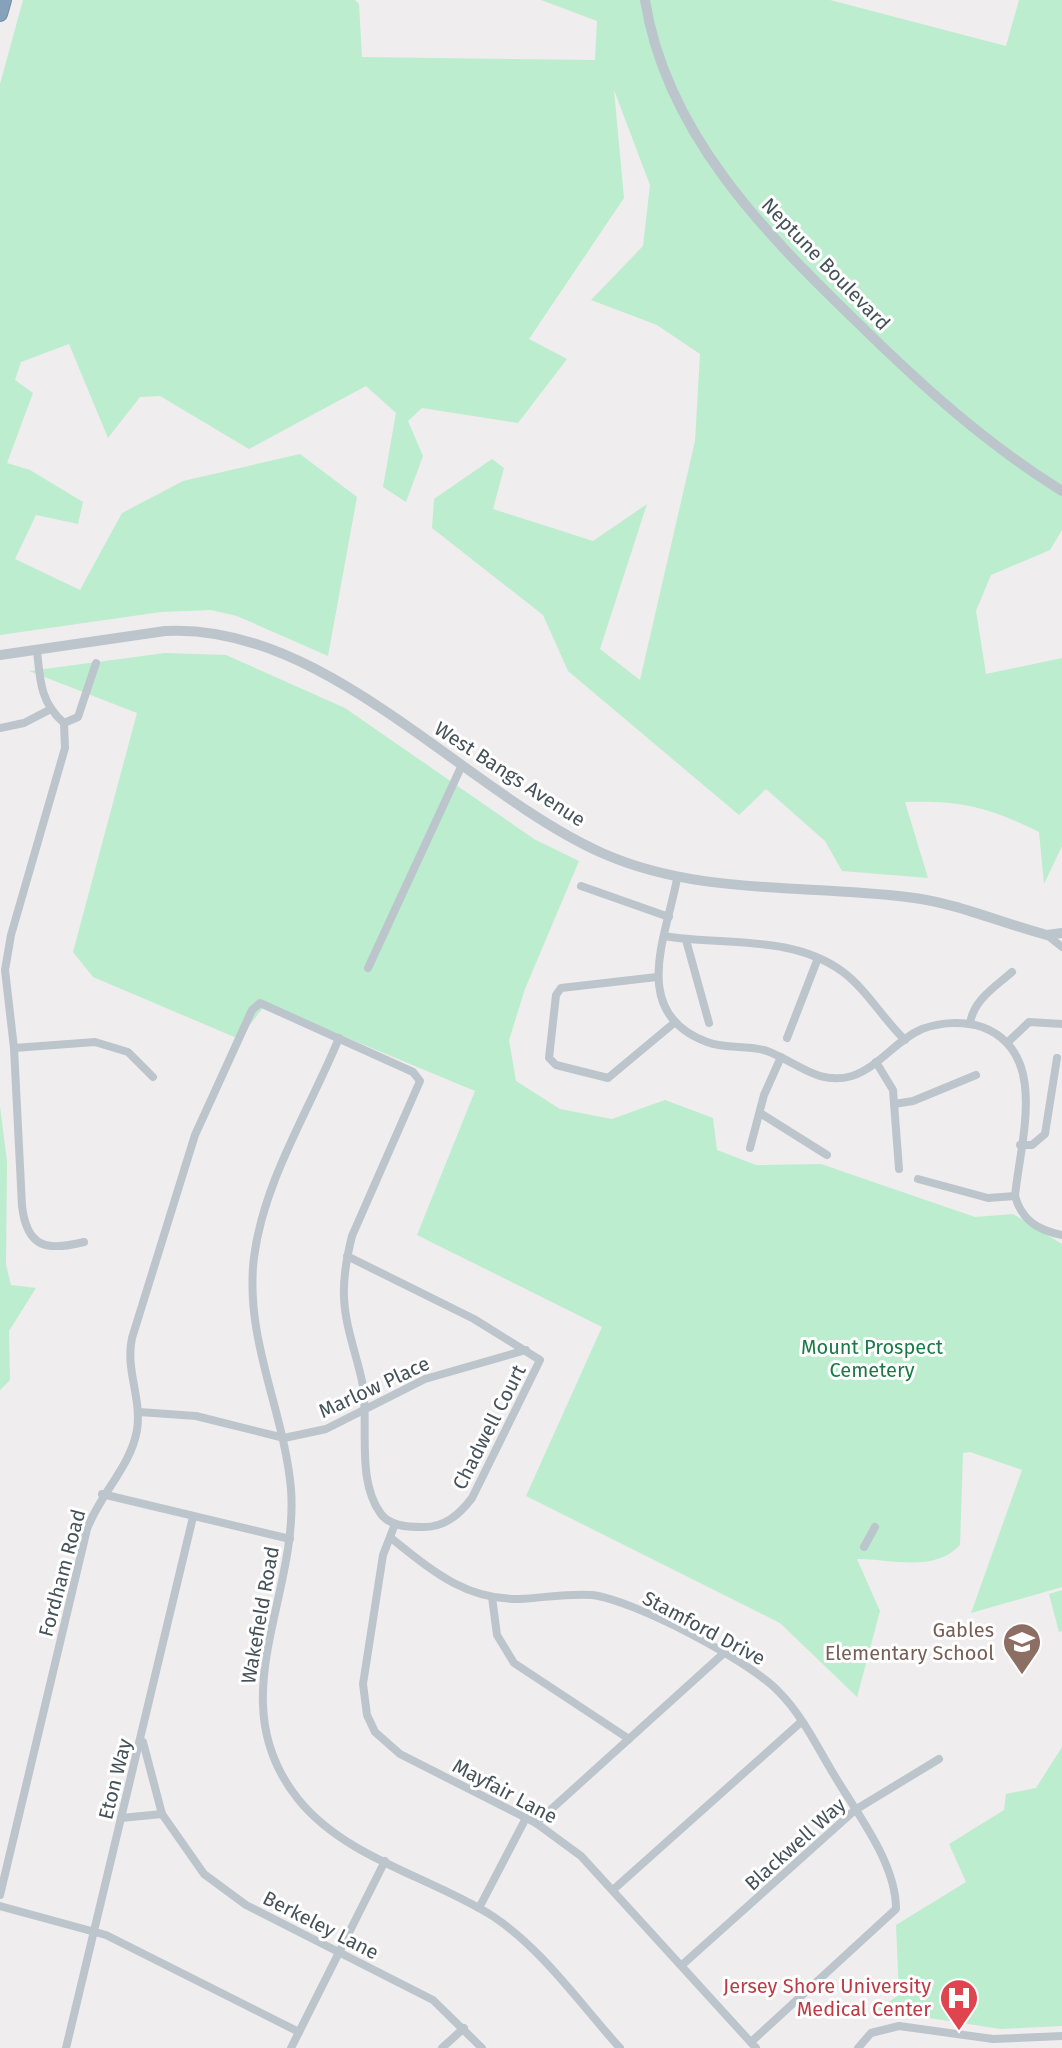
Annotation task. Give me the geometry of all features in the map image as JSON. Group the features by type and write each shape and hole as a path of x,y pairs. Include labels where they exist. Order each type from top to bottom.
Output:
{"highway":[{"path":"0,14 4,0"}],"street":[{"name":"Neptune Boulevard","path":"645,0 662,61 692,127 723,177 762,227 945,407 989,442 1062,491"},
{"name":"West Bangs Avenue","path":"0,655 177,630 242,639 336,679 569,836 603,853 677,879 922,899 958,905 1047,935 1062,933"},
{"path":"37,650 41,692 49,710 64,723 65,748 8,947 5,985 14,1048 22,1206 27,1227 37,1241 51,1248 84,1242"},
{"path":"64,723 78,717 96,663"},
{"path":"0,728 24,723 49,710"},
{"path":"368,968 462,765"},
{"path":"677,879 657,977 674,1023 711,1044 759,1049 781,1057 812,1075 833,1079 862,1072 926,1028 970,1024 986,1029 1007,1043 1023,1069 1026,1084 1015,1196 1030,1223 1062,1235"},
{"path":"581,886 669,917"},
{"path":"1047,935 1062,947"},
{"path":"664,936 773,946 818,958 849,978 905,1040"},
{"path":"686,940 709,1023"},
{"path":"787,1038 818,958"},
{"path":"970,1024 979,1000 1012,972"},
{"path":"657,977 561,988 556,995 549,1058 556,1065 608,1078 674,1023"},
{"name":"Fordham Road","path":"0,1895 87,1529 102,1494 129,1455 139,1412 129,1364 132,1338 195,1135 252,1010 260,1003 339,1038"},
{"path":"1007,1043 1029,1022 1062,1024"},
{"path":"339,1038 418,1075 419,1085 356,1226 347,1256 345,1306 365,1411 369,1484 381,1513 395,1524"},
{"name":"Wakefield Road","path":"339,1038 269,1197 254,1256 255,1333 284,1438 291,1492 290,1539 262,1675 262,1709 269,1743 287,1783 311,1814 340,1837 479,1908 527,1945 620,2048"},
{"path":"14,1048 95,1042 128,1052 153,1077"},
{"path":"750,1148 781,1057"},
{"path":"1020,1145 1032,1145 1045,1134 1057,1058"},
{"path":"876,1062 890,1081 899,1169"},
{"path":"894,1104 913,1101 976,1075"},
{"path":"760,1113 827,1155"},
{"path":"918,1179 988,1198 1015,1196"},
{"name":"Chadwell Court","path":"347,1256 474,1319 540,1360 462,1511 435,1526 395,1524"},
{"name":"Marlow Place","path":"139,1412 196,1416 284,1438 326,1429 425,1379 526,1350"},
{"path":"102,1494 290,1539"},
{"name":"Eton Way","path":"66,2048 193,1517"},
{"name":"Mayfair Lane","path":"395,1524 383,1555 363,1684 370,1724 400,1754 536,1823 581,1856 754,2045"},
{"path":"864,1547 875,1527"},
{"name":"Stamford Drive","path":"391,1538 438,1577 492,1597 516,1599 579,1595 607,1598 724,1653 770,1682 801,1722 855,1810 885,1867 896,1909 754,2045"},
{"path":"492,1597 497,1635 514,1663 629,1739"},
{"path":"536,1823 724,1653"},
{"path":"614,1889 801,1722"},
{"name":"Berkeley Lane","path":"142,1738 162,1814 190,1858 223,1890 433,2000 482,2048"},
{"name":"Blackwell Way","path":"682,1965 855,1810 939,1759"},
{"path":"121,1818 162,1814"},
{"path":"479,1908 526,1818"},
{"path":"291,2048 385,1861"},
{"path":"0,1906 94,1930 299,2032"},
{"path":"858,2048 871,2033 899,2026 993,2039 1062,2036"},
{"path":"442,2048 464,2028"}],"green space":[{"path":"23,0 355,0 359,4 362,57 595,60 597,21 541,0 830,0 1006,46 1019,0 1062,0 1062,530 1050,550 991,575 976,611 986,674 1062,658 1062,846 1044,884 1039,832 1005,816 974,807 942,802 905,802 928,878 842,871 825,841 766,789 739,815 568,671 543,615 432,528 434,499 492,459 504,468 493,509 593,541 647,504 600,649 640,680 695,441 700,354 657,325 591,300 643,246 650,185 614,90 624,198 529,339 567,359 518,423 422,408 408,421 423,456 406,502 383,487 396,413 366,386 249,449 160,396 140,397 108,438 69,344 21,362 15,380 33,393 7,463 30,470 83,502 78,524 36,515 15,559 80,590 122,513 183,481 300,454 357,497 328,656 237,616 211,610 161,612 0,635 0,84"},
{"name":"Mount Prospect Cemetery","path":"165,653 226,655 345,708 534,839 579,861 525,989 509,1040 516,1081 560,1109 612,1119 665,1100 713,1118 717,1150 756,1165 821,1164 975,1217 1013,1214 1062,1244 1062,1587 971,1613 1022,1470 970,1452 963,1453 960,1545 950,1554 925,1562 857,1559 880,1611 857,1697 780,1623 526,1496 602,1327 417,1235 475,1091 266,1004 239,1039 93,977 73,952 137,713 29,671"},
{"path":"0,1106 7,1162 6,1265 11,1285 36,1288 9,1331 10,1380 0,1390"},
{"path":"1062,1590 1062,1631 1059,1632 1049,1594"},
{"path":"1062,1747 1062,2026 1001,2029 876,2010 899,1995 896,1925 966,1882 949,1844 1004,1810 1006,1794 1036,1788"}],"place":[{"name":"Gables Elementary School","path":"1022,1676"},
{"name":"Jersey Shore University Medical Center","path":"959,2032"}]}
